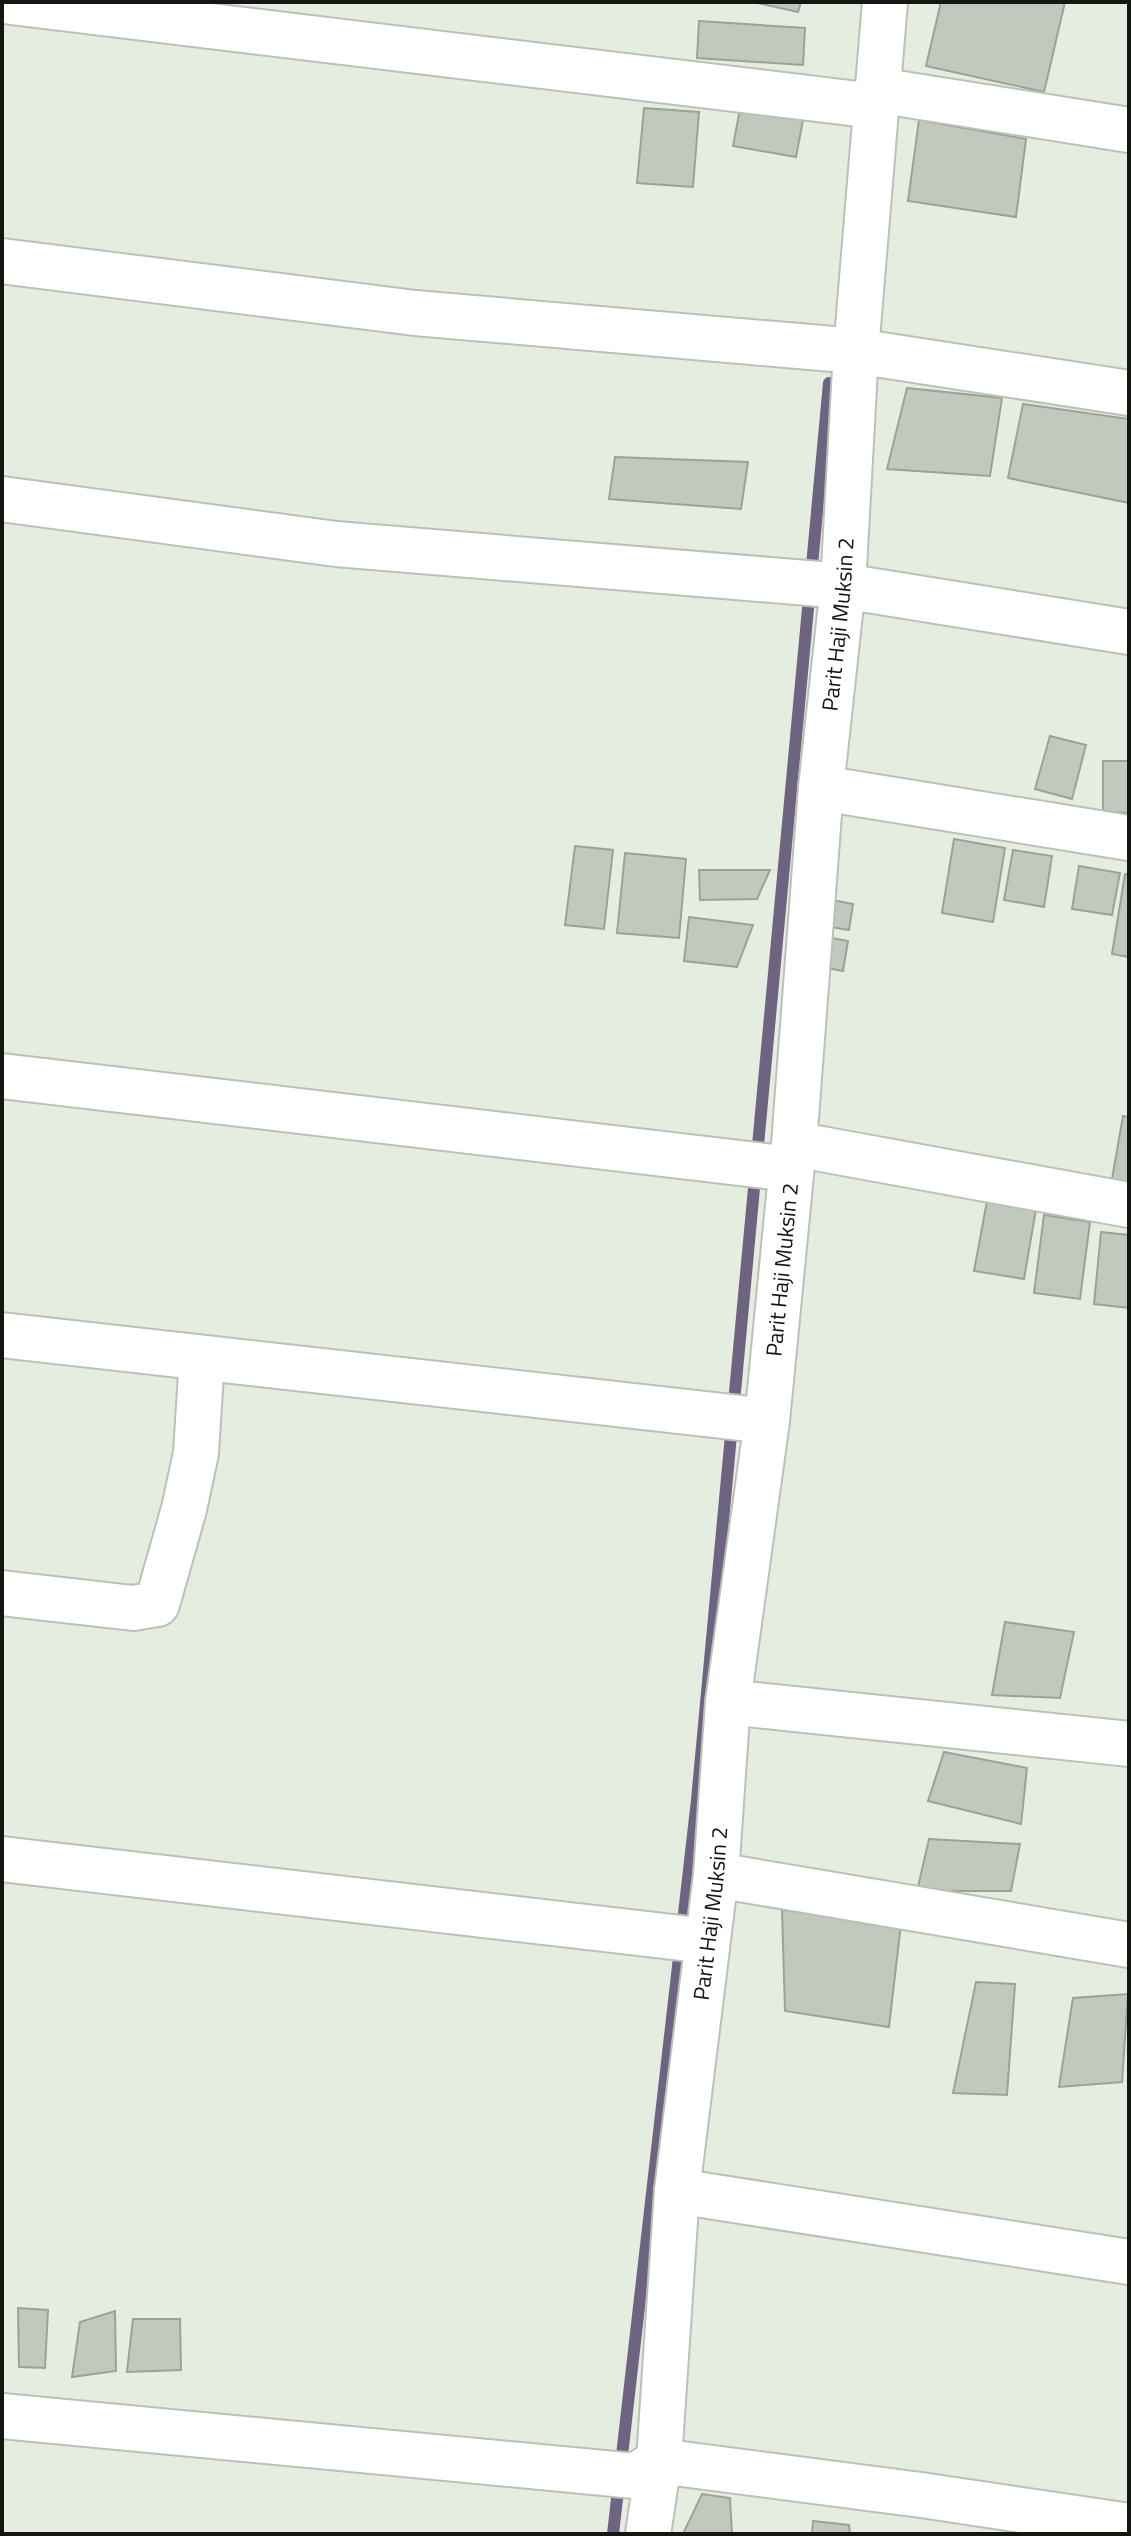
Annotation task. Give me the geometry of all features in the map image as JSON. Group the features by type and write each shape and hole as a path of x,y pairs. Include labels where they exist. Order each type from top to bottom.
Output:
{"street":[{"path":"11,2 876,98 1129,130"},
{"name":"Parit Haji Muksin 2","path":"648,2534 647,2469 716,1875 728,1702 767,1421 792,1157 821,788 843,586 856,351 885,2"},
{"path":"2,261 415,313 856,351 1129,393"},
{"path":"2,499 336,544 843,586 1129,632"},
{"path":"821,788 1129,838"},
{"path":"2,1076 792,1157 1129,1205"},
{"path":"2,1335 767,1421"},
{"path":"2,1593 133,1608 157,1604 196,1453 202,1358"},
{"path":"728,1702 1129,1744"},
{"path":"2,1859 707,1941"},
{"path":"716,1875 1129,1945"},
{"path":"677,2191 1129,2262"},
{"path":"2,2416 579,2471 647,2469 921,2495 1129,2526"}],"building":[{"path":"753,2 801,2 798,12"},
{"path":"941,2 1065,2 1044,92 926,66"},
{"path":"699,21 805,28 803,65 697,58"},
{"path":"644,108 699,112 693,187 637,183"},
{"path":"740,109 803,120 796,157 733,146"},
{"path":"919,120 1026,139 1016,217 908,201"},
{"path":"907,388 1002,398 990,476 887,469"},
{"path":"1023,404 1129,419 1129,503 1008,478"},
{"path":"615,457 748,462 741,509 609,499"},
{"path":"1050,736 1086,745 1072,799 1035,789"},
{"path":"1103,761 1129,761 1129,813 1103,812"},
{"path":"954,839 1005,848 993,922 942,913"},
{"path":"575,846 613,850 604,929 565,925"},
{"path":"1013,850 1052,856 1044,907 1004,900"},
{"path":"625,853 686,859 679,938 617,933"},
{"path":"1079,866 1120,873 1112,915 1072,909"},
{"path":"699,870 770,870 757,899 700,900"},
{"path":"1125,874 1129,875 1129,957 1112,954"},
{"path":"817,897 853,904 849,930 813,924"},
{"path":"689,917 753,925 737,967 684,961"},
{"path":"816,935 848,941 843,971 811,965"},
{"path":"1123,1116 1129,1117 1129,1182 1112,1179"},
{"path":"987,1201 1036,1209 1024,1279 974,1271"},
{"path":"1044,1215 1090,1222 1080,1299 1034,1293"},
{"path":"1101,1232 1129,1235 1129,1308 1094,1304"},
{"path":"1005,1622 1074,1632 1060,1698 992,1695"},
{"path":"944,1752 1027,1768 1021,1824 928,1801"},
{"path":"929,1839 1020,1844 1011,1891 917,1891"},
{"path":"782,1910 901,1924 889,2027 785,2011"},
{"path":"976,1982 1015,1984 1007,2095 953,2093"},
{"path":"1128,1994 1122,2082 1059,2087 1073,1998"},
{"path":"18,2308 48,2310 45,2368 19,2367"},
{"path":"115,2311 116,2371 72,2377 80,2322"},
{"path":"133,2319 180,2319 181,2370 127,2372"},
{"path":"702,2494 730,2498 732,2534 683,2534"},
{"path":"813,2521 849,2525 850,2534 812,2534"}],"waterway":[{"path":"613,2534 697,1800 829,383"}]}
